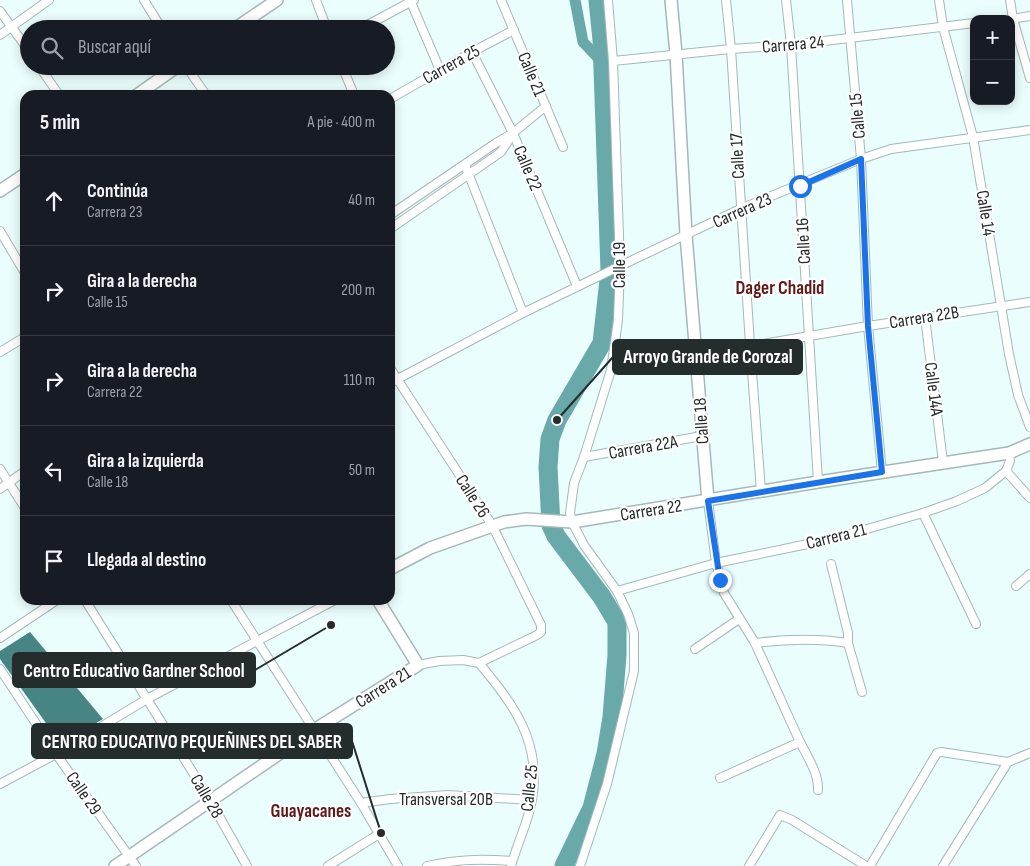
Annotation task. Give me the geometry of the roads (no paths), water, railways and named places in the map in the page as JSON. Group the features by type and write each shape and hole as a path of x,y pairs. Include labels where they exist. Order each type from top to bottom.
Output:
{"street":[{"path":"21,20 50,0"},
{"path":"144,0 156,20"},
{"path":"316,0 324,20"},
{"path":"376,20 412,0 440,70"},
{"name":"Calle 21","path":"501,0 563,147"},
{"name":"Calle 19","path":"572,522 570,501 574,483 611,370 618,320 620,266 613,61 608,0"},
{"name":"Calle 18","path":"671,0 676,54 686,235 702,436 716,563 724,593 755,643 815,774 818,790"},
{"name":"Calle 17","path":"726,0 731,49 740,209 761,491"},
{"name":"Calle 16","path":"786,0 791,45 818,482"},
{"name":"Calle 15","path":"847,0 861,159 868,326 882,472"},
{"name":"Calle 14","path":"939,0 943,27 973,137 1009,354 1018,395 1030,427"},
{"path":"1010,0 1012,15"},
{"path":"246,20 271,2"},
{"path":"0,11 20,39"},
{"path":"1015,18 1030,16"},
{"path":"0,35 20,21"},
{"name":"Carrera 24","path":"613,61 791,45 970,24"},
{"path":"1015,29 1030,78"},
{"name":"Carrera 25","path":"395,96 514,30"},
{"name":"Calle 22","path":"472,52 513,133 577,286"},
{"path":"45,75 56,90"},
{"path":"144,90 165,75"},
{"path":"192,75 203,90"},
{"path":"346,75 352,90"},
{"path":"395,213 513,133 546,106"},
{"name":"Carrera 23","path":"395,381 577,286 589,282 740,209 800,186 861,159 891,149 1030,130"},
{"path":"395,226 501,152 513,133"},
{"path":"465,165 522,313"},
{"path":"0,191 20,177"},
{"path":"0,231 20,265"},
{"name":"Carrera 22B","path":"611,370 809,335 1030,302"},
{"name":"Calle 14A","path":"925,317 943,462"},
{"path":"0,352 20,340"},
{"name":"Calle 26","path":"395,375 492,525 540,625 541,632 479,663"},
{"name":"Carrera 22A","path":"584,457 702,436"},
{"path":"1030,444 1009,453 1010,461 1006,471 1030,498"},
{"name":"Carrera 22","path":"395,566 430,548 504,522 526,519 572,522 1009,453"},
{"path":"0,469 20,501"},
{"name":"Carrera 21","path":"616,591 716,563 832,539 923,513 958,501 985,488 1006,471"},
{"path":"0,489 20,475"},
{"path":"923,513 976,624"},
{"path":"572,522 584,545 616,591 628,614 634,633 634,671 607,784 580,866"},
{"path":"831,564 848,633 848,643 862,692"},
{"path":"1016,586 1030,574"},
{"path":"0,638 50,605"},
{"name":"Calle 28","path":"88,605 210,800 247,866"},
{"path":"234,605 361,803 398,866"},
{"path":"0,784 56,754 147,699 326,605"},
{"path":"381,605 418,665"},
{"path":"695,649 739,619"},
{"path":"755,643 789,638 848,643"},
{"name":"Carrera 21","path":"114,866 314,730 418,665 439,661 464,660 479,663"},
{"name":"Calle 25","path":"479,663 514,710 530,741 534,767 532,800 511,864"},
{"name":"Calle 29","path":"0,669 56,754 136,866"},
{"path":"720,778 800,742"},
{"path":"870,866 937,754 941,752 1008,762 1030,753"},
{"path":"943,866 1008,762"},
{"name":"Transversal 20B","path":"361,803 390,798 448,795 532,800"},
{"path":"750,865 780,815 792,820 866,866"},
{"path":"328,866 379,834"},
{"path":"427,866 449,861 466,860 511,864"}],"waterway":[{"path":"575,0 583,42 603,63"},
{"path":"564,866 592,808 606,754 612,717 617,655 617,622 602,597 556,536 551,525 548,467 550,439 557,420 602,343 610,271 602,40 598,0"}],"place":[{"name":"Arroyo Grande de Corozal","path":"557,420"},
{"name":"Centro Educativo Gardner School","path":"331,625"},
{"name":"CENTRO EDUCATIVO PEQUEÑINES DEL SABER","path":"381,833"}],"district":[{"name":"Dager Chadid","path":"780,287"},
{"name":"Guayacanes","path":"311,810"}]}
